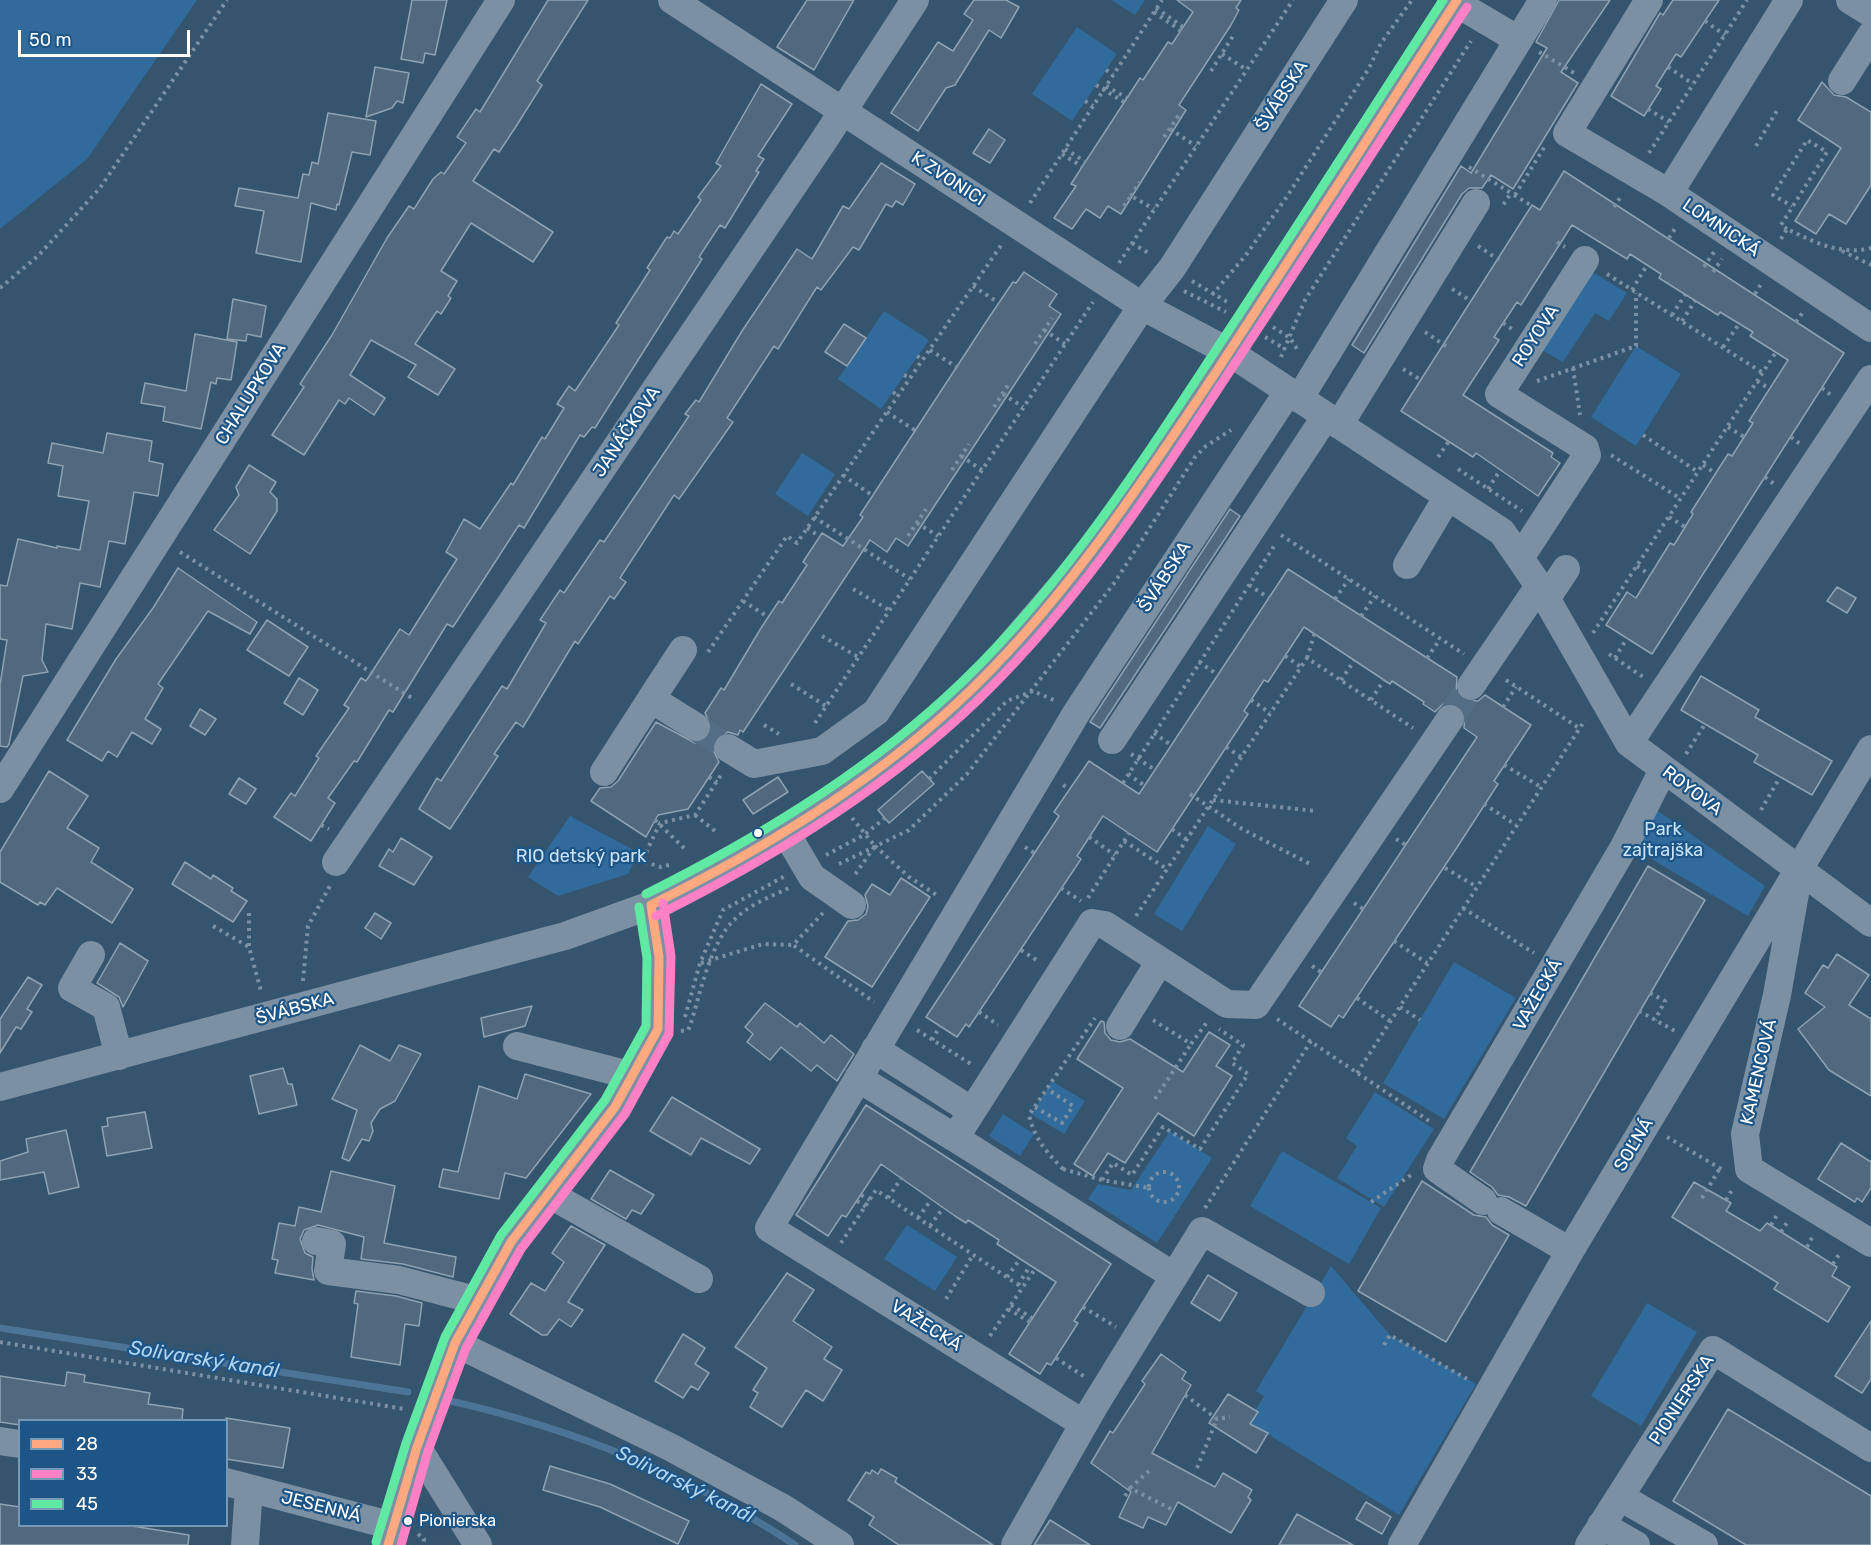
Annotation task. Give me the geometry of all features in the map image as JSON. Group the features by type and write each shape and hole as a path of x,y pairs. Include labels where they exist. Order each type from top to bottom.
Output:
{"street":[{"name":"CHALUPKOVA","path":"0,789 501,0"},
{"name":"K ZVONICI","path":"672,0 1142,306 1229,352"},
{"name":"JANÁČKOVA","path":"336,862 842,112 915,0"},
{"name":"ŠVÁBSKA","path":"739,755 793,756 822,751 876,712 1142,306 1177,261 1344,0"},
{"name":"ŠVÁBSKA","path":"769,1228 875,1049 904,1022 1077,712 1543,0"},
{"path":"1649,0 1567,133 1669,194"},
{"name":"LOMNICKÁ","path":"1789,0 1669,194 1871,328"},
{"path":"1850,0 1871,13"},
{"name":"ŠVÁBSKA","path":"0,1087 565,936 651,905 786,833 838,799 941,717 1022,634 1117,521 1229,352 1454,1 1517,39"},
{"path":"1842,81 1871,35"},
{"path":"1112,740 1332,421 1476,203"},
{"name":"ROYOVA","path":"1499,394 1585,260"},
{"name":"ROYOVA","path":"1229,352 1502,532 1543,592 1593,654 1629,743 1671,767 1799,871 1871,923"},
{"path":"1629,743 1871,379"},
{"path":"1499,394 1586,448 1587,455 1584,463 1520,558"},
{"path":"1407,565 1448,496"},
{"path":"1478,677 1543,592 1566,568"},
{"path":"604,772 651,699 693,654"},
{"path":"651,699 696,727"},
{"path":"955,1138 1092,923 1105,925 1227,1004 1256,1005 1442,730"},
{"name":"SOĽNÁ","path":"1402,1545 1570,1251 1871,749"},
{"name":"VAŽECKÁ","path":"1449,1145 1671,767"},
{"path":"786,833 808,872 846,900"},
{"name":"KAMENCOVÁ","path":"1799,871 1777,995 1745,1134 1749,1169 1871,1243"},
{"path":"400,1535 422,1411 441,1383 455,1343 511,1242 615,1107 658,1029 659,957 651,905"},
{"path":"91,955 72,988 106,1007 119,1056"},
{"path":"1126,1017 1160,961"},
{"path":"1739,971 1777,995"},
{"path":"517,1046 633,1076"},
{"path":"875,1049 972,1111"},
{"path":"858,1078 1174,1276"},
{"path":"1449,1145 1437,1169 1492,1206 1570,1251"},
{"path":"549,1194 699,1279"},
{"name":"VAŽECKÁ","path":"769,1228 1084,1424"},
{"path":"1015,1545 1084,1424 1202,1231 1311,1293"},
{"path":"316,1241 332,1244 328,1271 399,1280 479,1301"},
{"path":"455,1343 670,1447 783,1509 840,1545"},
{"name":"PIONIERSKA","path":"1595,1535 1713,1350 1871,1448"},
{"path":"0,1441 18,1444"},
{"path":"417,1447 478,1545"},
{"name":"JESENNÁ","path":"245,1545 238,1485 400,1535"},
{"path":"1620,1497 1704,1545"},
{"path":"1595,1535 1636,1545"}],"path":[{"path":"0,288 38,256 100,188 227,0"},
{"path":"793,756 1293,0"},
{"path":"1212,295 1246,255 1288,195 1369,68 1381,43 1412,0"},
{"path":"1614,207 1747,0"},
{"path":"693,654 743,601 786,536 797,543 1017,223 1160,1"},
{"path":"1155,10 1182,29"},
{"path":"1286,390 1305,300 1485,20"},
{"path":"1705,21 1725,35"},
{"path":"1211,71 1233,36"},
{"path":"1517,39 1576,74"},
{"path":"1222,54 1247,70"},
{"path":"1668,67 1693,84"},
{"path":"1106,70 1113,75"},
{"path":"1096,85 1126,100"},
{"path":"1085,101 1093,106"},
{"path":"1756,146 1778,108"},
{"path":"1648,109 1669,122"},
{"path":"1164,137 1179,115"},
{"path":"1170,129 1196,146"},
{"path":"1792,207 1773,195 1808,140 1827,152 1781,225 1816,244 1858,252 1871,249"},
{"path":"1062,154 1084,164 1065,149"},
{"path":"1124,206 1140,182"},
{"path":"1511,193 1532,206"},
{"path":"1131,196 1154,209"},
{"path":"1768,260 1787,229"},
{"path":"1704,267 1719,245"},
{"path":"1478,246 1502,262"},
{"path":"1839,249 1871,266"},
{"path":"1713,272 1728,250"},
{"path":"1585,260 1763,373"},
{"path":"1499,394 1636,346 1634,291 1647,266"},
{"path":"974,286 999,303"},
{"path":"1672,315 1685,295"},
{"path":"1682,321 1695,301"},
{"path":"1035,344 1052,318"},
{"path":"1723,347 1739,324"},
{"path":"1044,330 1065,344"},
{"path":"1424,332 1447,346"},
{"path":"930,350 958,368"},
{"path":"1644,678 1615,658 1593,654 1637,566 1776,352"},
{"path":"917,356 923,360"},
{"path":"1402,368 1421,380"},
{"path":"1573,368 1586,448"},
{"path":"904,375 910,378"},
{"path":"1757,381 1770,389"},
{"path":"994,407 1010,382"},
{"path":"893,392 898,396"},
{"path":"1003,394 1023,407"},
{"path":"886,412 916,431"},
{"path":"1728,427 1744,437"},
{"path":"885,818 864,835 808,872 754,905 735,919 725,931 711,961 688,1030 679,1031 700,963 723,910 808,872 909,830 937,806 967,774 1033,691 1115,582 1195,457 1206,446 1233,429"},
{"path":"1643,435 1698,472"},
{"path":"1438,457 1449,441"},
{"path":"952,470 969,444"},
{"path":"1614,454 1681,498"},
{"path":"961,456 982,470"},
{"path":"1703,465 1715,473"},
{"path":"1488,489 1501,469"},
{"path":"843,475 873,496"},
{"path":"908,536 926,509"},
{"path":"814,517 910,579"},
{"path":"1669,517 1685,527"},
{"path":"916,523 938,536"},
{"path":"1123,783 1287,525"},
{"path":"807,528 820,537"},
{"path":"1281,535 1440,639 1478,677 1516,687 1579,728"},
{"path":"174,549 436,713"},
{"path":"1637,566 1650,575"},
{"path":"1335,599 1349,579"},
{"path":"1249,585 1269,598"},
{"path":"853,589 889,610"},
{"path":"1361,616 1375,596"},
{"path":"743,601 768,617"},
{"path":"1123,937 1307,658 1315,632"},
{"path":"822,636 858,657"},
{"path":"1615,658 1627,638"},
{"path":"1428,658 1440,639"},
{"path":"1285,656 1300,667"},
{"path":"1307,658 1371,700 1442,730"},
{"path":"1341,680 1354,661"},
{"path":"1199,662 1218,675"},
{"path":"1371,700 1384,680"},
{"path":"791,684 826,706"},
{"path":"1503,707 1516,687"},
{"path":"929,779 1007,701 1033,691 1077,712"},
{"path":"1251,700 1270,713"},
{"path":"1358,1073 1585,720"},
{"path":"1671,767 1705,724"},
{"path":"1154,734 1171,745"},
{"path":"1226,747 1241,757"},
{"path":"658,821 695,815 739,755"},
{"path":"1504,765 1541,788"},
{"path":"1128,774 1144,786"},
{"path":"709,777 717,782"},
{"path":"1755,820 1780,777"},
{"path":"1054,791 1060,783"},
{"path":"1190,794 1242,829 1312,865"},
{"path":"1213,800 1316,811"},
{"path":"1484,804 1516,825"},
{"path":"695,815 715,831"},
{"path":"658,821 687,851"},
{"path":"658,821 642,861 661,867 675,863"},
{"path":"1172,829 1187,840"},
{"path":"1079,912 1129,833"},
{"path":"864,835 909,877 937,895"},
{"path":"1089,837 1115,855"},
{"path":"1124,841 1167,869"},
{"path":"793,945 846,900 875,846"},
{"path":"303,982 308,926 316,907 340,869 336,862"},
{"path":"1445,868 1477,887"},
{"path":"1061,888 1084,903"},
{"path":"1463,908 1555,966"},
{"path":"249,913 249,947 262,994"},
{"path":"213,926 249,947"},
{"path":"1394,941 1428,963"},
{"path":"700,963 763,944 793,945 904,1022 978,1069"},
{"path":"1650,993 1665,1001 1655,1020"},
{"path":"1357,998 1390,1021"},
{"path":"1256,1005 1358,1073 1449,1145 1371,1202"},
{"path":"1400,1007 1420,1020"},
{"path":"1149,1188 1151,1179 1159,1173 1168,1173 1178,1183 1175,1197 1166,1202 1157,1200 1149,1188 1102,1180 1063,1169 1047,1152 1032,1130 1029,1115 1102,1008 1191,1044"},
{"path":"979,1012 1004,1029"},
{"path":"1102,1180 1113,1162 1132,1175 1163,1126 1200,1149 1248,1074 1232,1063 1243,1045 1206,1022 1155,1099"},
{"path":"932,1040 940,1026"},
{"path":"1202,1231 1201,1216 1311,1041"},
{"path":"1035,1107 1062,1124 1073,1106 1047,1089"},
{"path":"1672,1140 1718,1167 1702,1198"},
{"path":"1045,1195 1063,1169"},
{"path":"888,1198 902,1178"},
{"path":"839,1246 876,1190 1023,1288"},
{"path":"861,1195 870,1200"},
{"path":"918,1218 931,1200"},
{"path":"857,1201 866,1207"},
{"path":"930,1226 943,1208"},
{"path":"946,1299 974,1255"},
{"path":"1007,1277 1020,1258"},
{"path":"1018,1285 1030,1266"},
{"path":"976,1357 1035,1269"},
{"path":"1010,1307 1031,1320"},
{"path":"1384,1345 1390,1335 1476,1384"},
{"path":"0,1342 422,1411"},
{"path":"1056,1358 1090,1380"},
{"path":"1185,1395 1217,1419 1230,1417"},
{"path":"1197,1468 1217,1419"},
{"path":"1125,1496 1130,1488 1150,1470"},
{"path":"1130,1488 1173,1510"},
{"path":"400,1535 424,1539 423,1545"}],"green space":[{"path":"0,0 197,0 87,159 0,229"},
{"path":"1111,0 1145,0 1135,15"},
{"path":"1077,27 1117,54 1072,121 1032,94"},
{"path":"1586,268 1627,293 1609,321 1595,313 1563,362 1537,347"},
{"path":"884,311 929,340 881,409 838,379"},
{"path":"1636,346 1681,374 1636,446 1591,417"},
{"path":"802,453 835,474 808,516 775,494"},
{"name":"Park zajtrajška","path":"1655,809 1765,886 1748,916 1633,848"},
{"name":"RIO detský park","path":"570,816 639,853 628,874 558,896 528,877"},
{"path":"1208,826 1236,844 1182,931 1154,914"},
{"path":"1454,962 1516,998 1444,1119 1383,1083"},
{"path":"1052,1081 1085,1101 1064,1134 1031,1114"},
{"path":"1375,1092 1434,1129 1384,1207 1337,1178 1357,1146 1346,1138"},
{"path":"1003,1114 1034,1134 1020,1156 989,1136"},
{"path":"1170,1131 1212,1158 1157,1243 1088,1199 1098,1184 1131,1190"},
{"path":"1282,1151 1381,1208 1349,1264 1250,1206"},
{"path":"907,1225 957,1257 935,1291 884,1259"},
{"path":"1331,1266 1390,1335 1476,1384 1399,1515 1248,1422 1264,1396 1256,1391"},
{"path":"1647,1303 1697,1332 1641,1426 1591,1396"}],"building":[{"path":"412,0 447,0 435,55 425,53 423,63 401,59"},
{"path":"548,0 588,0 537,81 542,85 515,128 499,152 494,149 473,181 553,232 533,262 471,223 441,271 457,281 448,296 451,298 441,314 437,311 415,344 455,369 438,395 408,377 416,365 371,340 350,375 385,398 374,415 349,398 345,404 339,400 304,455 272,435 304,387 300,384 332,335 387,238 409,206 414,209 433,179 441,172 444,174 466,143 457,137 476,109 480,112"},
{"path":"807,0 854,0 814,70 777,47"},
{"path":"974,0 1006,0 1019,7 1001,38 989,30 955,85 946,88 918,131 891,113 938,42 953,51 973,20 964,14"},
{"path":"1177,0 1241,0 1236,8 1239,10 1231,25 1179,105 1186,110 1121,214 1108,206 1100,218 1086,209 1072,229 1054,218 1076,186 1071,184 1140,78 1143,80 1168,42 1172,44 1193,12"},
{"path":"1559,0 1610,0 1561,72 1578,83 1513,189 1491,175 1482,188 1469,188 1462,194 1364,353 1352,345 1461,166 1471,173 1547,48 1536,42"},
{"path":"1673,0 1719,0 1681,57 1676,54 1656,86 1661,89 1644,116 1611,96 1660,13 1663,15"},
{"path":"375,67 409,73 403,103 397,101 392,108 366,117"},
{"path":"1822,82 1834,95 1846,97 1871,112 1871,185 1846,224 1829,214 1816,234 1795,221 1841,148 1798,120"},
{"path":"761,84 792,104 758,156 764,159 756,171 759,172 725,228 720,225 699,257 702,259 595,428 592,427 584,437 580,435 524,528 519,525 453,627 447,624 393,712 389,710 357,762 354,761 328,798 335,803 311,841 274,817 291,793 295,796 319,758 316,756 349,708 344,705 361,678 366,681 400,629 409,635 457,559 446,552 464,519 480,529 511,483 513,485 542,437 545,439 564,408 557,404 569,386 575,391 619,325 616,323 650,270 647,268 667,237 670,238 674,231 678,234 701,200 698,197 721,166 716,163"},
{"path":"328,113 376,121 370,155 352,152 336,210 311,203 301,262 256,253 264,211 235,206 239,188 298,198 303,174 309,175 312,162 318,164"},
{"path":"989,129 1005,140 990,163 973,153"},
{"path":"881,163 915,184 903,205 896,201 892,207 886,204 859,250 853,247 821,290 817,287 778,349 774,346 727,418 733,422 679,499 674,495 620,578 626,582 614,599 610,596 578,644 575,641 523,727 516,722 494,754 498,756 450,829 419,809 437,778 441,781 502,686 507,689 546,623 540,620 560,590 564,593 600,540 604,542 689,416 685,414 696,400 699,402 742,331 797,249 812,259 843,206 849,209"},
{"path":"1564,171 1844,353 1652,654 1606,625 1627,592 1636,598 1670,543 1674,545 1693,514 1691,512 1728,454 1732,456 1753,423 1749,421 1788,360 1750,336 1753,332 1720,312 1718,315 1659,278 1661,274 1630,254 1627,259 1572,225 1521,305 1517,302 1494,337 1499,340 1463,395 1553,453 1551,457 1560,463 1538,496 1476,453 1473,457 1401,411 1532,205 1540,210"},
{"path":"1024,272 1057,294 1049,306 1061,314 908,546 896,538 887,552 870,540 743,732 740,730 738,735 728,732 714,739 712,748 719,762 688,809 658,815 646,837 591,801 600,788 611,787 618,781 656,722 695,743 703,742 710,736 712,727 705,713 721,688 724,690 779,601 782,603 807,565 803,562 822,533 843,546 863,517 860,515 986,322 1013,282 1016,283"},
{"path":"233,299 266,306 261,337 247,334 246,341 227,339"},
{"path":"844,324 866,338 847,366 825,352"},
{"path":"195,334 237,342 231,380 217,378 216,384 211,382 201,429 163,421 165,407 141,403 145,383 186,391"},
{"path":"107,433 152,441 149,461 163,464 158,496 134,492 125,544 109,541 100,587 80,583 72,629 46,624 42,660 48,672 23,676 9,744 7,747 0,746 0,685 7,640 0,639 0,585 7,586 18,539 57,548 57,546 80,550 89,501 58,496 63,466 48,463 52,443 103,453"},
{"path":"249,465 276,482 270,492 277,499 277,511 250,554 214,530 239,495 236,487"},
{"path":"1230,509 1240,516 1100,728 1090,722"},
{"path":"178,568 257,622 250,634 208,611 158,684 163,688 145,719 161,729 152,744 132,732 117,757 108,751 102,761 67,740 116,659 153,608"},
{"path":"1288,569 1457,677 1456,693 1462,700 1478,701 1485,695 1531,725 1494,781 1498,784 1343,1018 1339,1015 1331,1027 1299,1006 1477,737 1464,728 1465,712 1459,705 1443,704 1435,712 1392,681 1390,684 1304,627 1268,682 1264,680 1244,711 1248,714 1157,852 1103,816 1077,856 1081,859 969,1027 966,1024 957,1037 926,1017 1059,816 1054,812 1089,761 1139,794"},
{"path":"1837,587 1856,598 1847,613 1827,601"},
{"path":"267,620 308,647 289,676 247,650"},
{"path":"1701,676 1759,710 1755,717 1832,761 1812,795 1754,762 1758,755 1681,710"},
{"path":"299,678 318,690 303,715 284,703"},
{"path":"200,709 216,719 205,735 190,726"},
{"path":"49,771 88,796 67,828 99,848 91,862 133,889 112,923 57,888 45,905 40,902 38,905 0,882 0,852"},
{"path":"922,771 934,784 889,823 878,810"},
{"path":"778,777 788,792 753,814 743,800"},
{"path":"239,778 256,789 246,804 229,794"},
{"path":"401,838 432,857 414,885 379,866 389,849 393,852"},
{"path":"185,862 211,879 213,875 233,888 231,891 247,901 233,922 172,884"},
{"path":"1648,866 1705,900 1526,1206 1509,1197 1498,1195 1492,1187 1470,1172"},
{"path":"901,878 930,897 872,987 825,957 848,921 858,920 866,914 868,906 865,895 872,884 890,895"},
{"path":"375,913 391,923 381,939 365,928"},
{"path":"120,943 148,961 123,1007 119,997 97,983"},
{"path":"1837,954 1869,975 1849,1005 1871,1019 1871,1096 1829,1070 1798,1029 1825,1007 1805,993 1823,965 1828,968"},
{"path":"28,977 42,985 27,1009 32,1012 21,1029 16,1027 0,1053 0,1019"},
{"path":"765,1003 797,1027 800,1023 824,1043 831,1035 854,1054 837,1081 817,1065 811,1071 781,1047 770,1060 747,1042 753,1034 745,1027"},
{"path":"532,1006 525,1026 484,1037 481,1018"},
{"path":"1101,1021 1104,1022 1105,1033 1111,1040 1120,1042 1130,1039 1183,1072 1209,1032 1230,1045 1216,1066 1232,1076 1194,1136 1158,1113 1125,1163 1108,1153 1093,1176 1074,1164 1123,1088 1077,1059"},
{"path":"360,1045 390,1061 399,1045 421,1054 395,1101 380,1109 371,1123 373,1131 369,1141 362,1139 349,1161 342,1158 357,1110 332,1099"},
{"path":"283,1068 288,1084 292,1084 297,1105 259,1114 250,1076"},
{"path":"525,1074 591,1094 526,1178 505,1173 499,1199 439,1187 443,1169 458,1172 479,1086 517,1099"},
{"path":"672,1097 760,1149 750,1164 701,1138 691,1155 650,1131"},
{"path":"866,1105 1111,1264 1074,1321 1078,1323 1051,1365 1047,1363 1040,1374 1009,1354 1056,1282 997,1244 999,1240 968,1220 966,1223 955,1216 881,1164 846,1217 842,1215 828,1236 796,1215"},
{"path":"145,1112 152,1148 107,1156 102,1127 108,1126 107,1118"},
{"path":"66,1130 79,1187 49,1194 44,1172 0,1180 0,1161 28,1152 26,1139"},
{"path":"1841,1143 1871,1162 1871,1188 1862,1202 1857,1198 1855,1202 1818,1179"},
{"path":"610,1170 654,1195 641,1214 632,1210 626,1219 591,1199"},
{"path":"331,1171 395,1186 384,1243 456,1257 453,1277 403,1264 361,1259 364,1237 318,1225 304,1230 300,1239 305,1253 313,1257 314,1280 275,1273 278,1260 272,1259 279,1223 295,1226 299,1207 321,1212"},
{"path":"1422,1181 1474,1215 1486,1217 1492,1225 1509,1235 1446,1342 1358,1291"},
{"path":"1694,1182 1731,1203 1726,1211 1760,1231 1767,1223 1837,1267 1832,1276 1850,1287 1828,1322 1774,1289 1778,1283 1672,1217"},
{"path":"571,1226 605,1245 568,1302 583,1310 571,1327 559,1319 547,1335 542,1335 510,1314 531,1283 545,1291 564,1262 552,1253"},
{"path":"787,1273 814,1290 793,1321 832,1347 824,1359 842,1370 823,1401 806,1390 782,1427 750,1407 758,1393 753,1390 767,1368 735,1347"},
{"path":"1208,1275 1237,1293 1220,1321 1191,1303"},
{"path":"356,1291 396,1296 422,1303 419,1326 405,1324 400,1365 351,1357 358,1304 354,1303"},
{"path":"1871,1321 1871,1379 1862,1393 1835,1376"},
{"path":"683,1334 705,1348 695,1364 709,1373 698,1390 691,1386 683,1398 655,1381"},
{"path":"1161,1354 1186,1372 1182,1379 1191,1385 1152,1453 1215,1487 1223,1473 1252,1490 1248,1497 1251,1500 1231,1533 1178,1502 1166,1525 1148,1517 1143,1528 1119,1517 1131,1492 1091,1463 1110,1431 1113,1433 1145,1384 1142,1381"},
{"path":"67,1372 85,1375 84,1382 150,1393 148,1404 183,1409 182,1419 18,1419 18,1425 0,1422 0,1376 65,1386"},
{"path":"1228,1394 1258,1412 1250,1424 1268,1433 1256,1453 1209,1423"},
{"path":"1728,1409 1871,1496 1871,1545 1746,1545 1673,1501"},
{"path":"226,1418 290,1428 283,1468 228,1459 228,1419"},
{"path":"550,1466 610,1484 689,1521 678,1544 600,1507 543,1490"},
{"path":"881,1469 897,1478 895,1482 993,1545 899,1545 869,1525 874,1517 848,1500 866,1472 870,1474 872,1470 878,1474"},
{"path":"1366,1502 1391,1517 1382,1534 1356,1519"},
{"path":"0,1504 18,1507 18,1527 138,1527 189,1535 188,1545 0,1545"},
{"path":"1297,1514 1353,1545 1279,1545"},
{"path":"1050,1520 1090,1545 1034,1545"}],"waterway":[{"name":"Solivarský kanál","path":"0,1328 408,1392"},
{"name":"Solivarský kanál","path":"442,1399 535,1424 625,1456 712,1496 795,1545"}],"tunnel":[{"path":"1450,719 1471,686"},
{"path":"696,727 728,748"}],"transit line":[{"name":"45","path":"646,894 726,852 803,806 877,754 946,697 1020,621 1054,581 1148,453 1443,0"},
{"name":"28","path":"651,905 771,840 848,791 885,764 955,705 1029,628 1096,545 1158,458 1457,0"},
{"name":"33","path":"656,916 777,850 854,801 891,774 962,715 1001,678 1037,638 1072,597 1167,466 1467,7"},
{"name":"33","path":"401,1545 428,1451 466,1348 521,1249 625,1114 669,1034 671,956 663,903"},
{"name":"28","path":"388,1545 417,1447 455,1343 511,1242 615,1107 658,1029 659,957 651,905"},
{"name":"45","path":"376,1542 406,1443 445,1337 501,1235 605,1100 646,1026 647,958 639,907"}],"place":[{"name":"Pionierska","path":"408,1521"}]}
